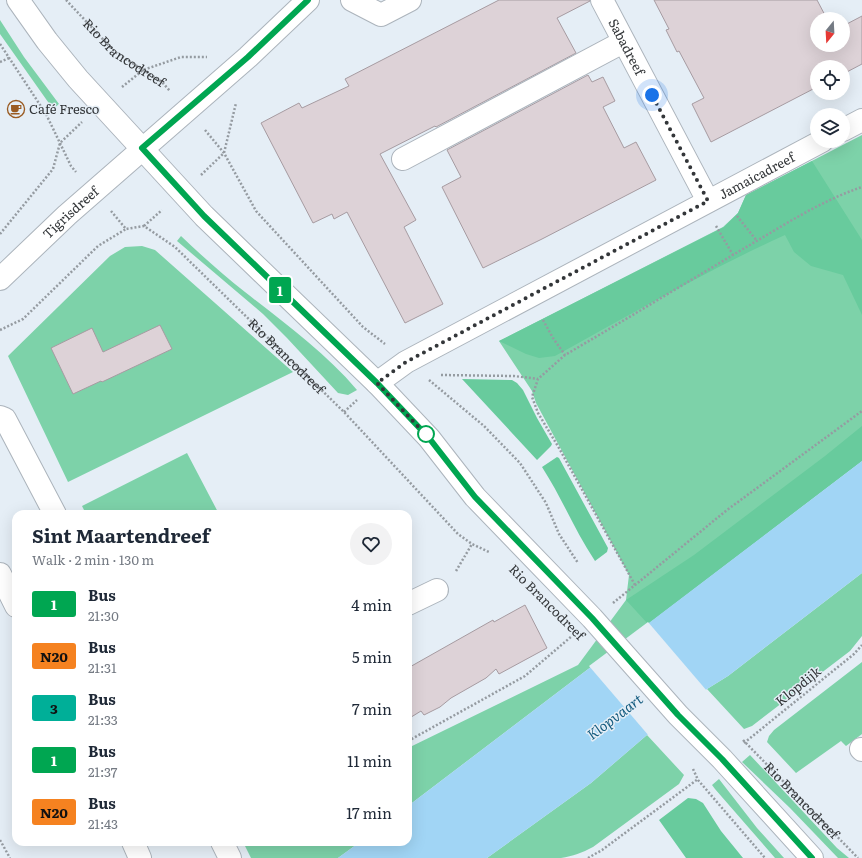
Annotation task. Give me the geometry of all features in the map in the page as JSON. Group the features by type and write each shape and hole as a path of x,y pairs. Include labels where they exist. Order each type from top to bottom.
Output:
{"street":[{"name":"Rio Brancodreef","path":"18,0 46,41 78,79 204,216 377,383 429,438 475,497 616,643 678,715 722,759 812,858"},
{"name":"Tigrisdreef","path":"0,279 67,215 248,57 308,0"},
{"path":"352,0 380,15 410,0"},
{"name":"Sabadreef","path":"602,0 705,202"},
{"path":"403,159 623,42"},
{"path":"850,126 862,120"},
{"name":"Jamaicadreef","path":"377,383 406,362 810,147"},
{"path":"0,417 5,419 53,510"},
{"path":"0,574 12,598"},
{"path":"412,602 437,590"},
{"path":"135,846 140,858"},
{"path":"224,846 230,858"}],"path":[{"name":"Rio Brancodreef","path":"66,0 115,52 162,82 187,109 224,153 256,211 363,327 446,392 484,426 520,463 546,503 559,534 580,565"},
{"path":"0,44 46,114 71,166 126,229"},
{"path":"0,62 9,58"},
{"path":"0,330 23,319 98,246 126,229 144,226 224,153 237,101"},
{"path":"634,585 559,448 538,414 532,397 538,379 565,355 733,255 806,212 849,191 862,187"},
{"path":"705,202 733,255"},
{"name":"Rio Brancodreef","path":"144,226 175,247 344,412 458,534 472,544 492,554"},
{"path":"530,296 553,338 565,355"},
{"path":"424,375 514,376 538,379"},
{"path":"412,739 525,676 592,618 727,510 862,411"},
{"path":"437,590 451,577 462,562 472,544"},
{"name":"Klopdijk","path":"746,742 862,646"},
{"name":"Rio Brancodreef","path":"746,742 858,858"},
{"path":"588,858 602,850 698,780 765,858"},
{"path":"0,840 10,858"}],"green space":[{"path":"0,20 24,57 59,104 53,109 0,34"},
{"path":"862,135 862,461 412,803 412,746 578,665 626,600 629,575 536,403 532,391 499,341 723,227 738,213 746,195 837,148 850,148 850,141"},
{"path":"812,161 862,240 862,315 843,275 811,266 794,252 785,235 698,278 555,356 539,358 526,354 499,341 724,227 738,213 746,195"},
{"path":"181,236 229,279 318,350 357,390 348,395 338,393 263,314 177,241"},
{"path":"142,246 155,250 293,372 68,482 8,356 110,256 125,247"},
{"path":"462,379 512,380 517,383 523,390 552,444 551,446 537,460"},
{"path":"862,426 862,461 648,624 626,600 694,555 825,456"},
{"path":"187,453 217,510 84,510 82,506"},
{"path":"557,457 559,458 608,548 607,552 595,561 542,467"},
{"path":"862,573 862,636 850,651 752,726 744,729 707,689 728,676"},
{"path":"862,662 862,734 846,746 841,741 796,773 767,742 769,736 774,730"},
{"path":"647,735 684,775 679,784 593,847 581,853 561,858 487,858 591,783"},
{"path":"750,755 837,848 849,858 838,858 790,808 742,762"},
{"path":"719,779 757,828 784,858 775,858 715,789 712,785"},
{"path":"688,798 696,799 703,803 721,831 743,858 686,858 659,820"},
{"path":"245,846 354,846 338,858 251,858"}],"water":[{"name":"Klopvaart","path":"862,461 862,573 728,676 707,689 647,735 591,783 487,858 338,858 354,846 412,846 412,803"}],"pier":[{"path":"648,622 707,691 649,736 589,666"}],"building":[{"path":"499,0 590,1 557,18 576,53 436,127 435,126 380,154 416,220 404,227 443,304 405,323 347,212 334,219 332,214 313,223 261,123 299,103 302,108 349,86 345,79"},
{"path":"654,0 817,0 823,12 810,12 810,52 850,52 850,22 862,16 862,64 850,70 850,60 810,60 810,91 711,142 692,104 704,98 679,51 677,52 666,30 669,29"},
{"path":"588,75 592,82 603,77 615,101 603,107 624,148 636,142 656,180 483,268 442,187 461,177 447,150"},
{"path":"160,325 172,349 73,394 51,348 92,328 103,352"},
{"path":"525,605 547,648 499,674 496,669 486,678 451,698 440,707 424,715 421,711 412,717 412,666 493,620 494,622"}],"bus line":[{"name":"1","path":"308,0 248,57 142,148 204,216 377,383 429,438 475,497 534,556 616,643 678,715 722,759 812,858"}],"place":[{"name":"Café Fresco","path":"16,109"}],"route":[{"path":"426,434 429,438 377,383 406,362 708,201 652,95"}]}
